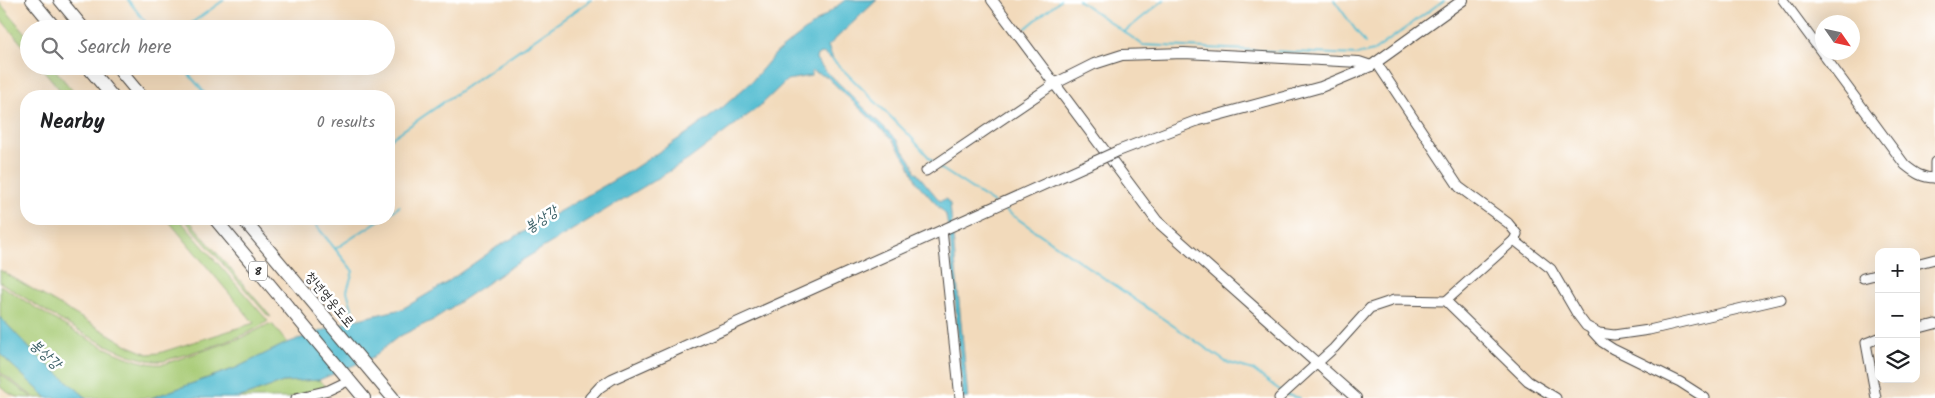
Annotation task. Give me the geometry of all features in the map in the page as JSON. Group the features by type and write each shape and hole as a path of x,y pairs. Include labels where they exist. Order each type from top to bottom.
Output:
{"highway":[{"path":"32,0 49,20"},
{"path":"60,0 77,20"},
{"path":"94,75 107,90"},
{"path":"124,75 136,90"},
{"name":"8","path":"220,225 364,398"},
{"name":"청년영웅도로","path":"248,225 393,398"}],"main road":[{"path":"992,0 1157,222 1356,398"},
{"path":"590,398 600,387 612,379 1118,150 1196,121 1321,87 1374,64 1463,0"},
{"path":"1059,90 1094,64 1122,55 1184,53 1374,64"}],"street":[{"path":"1783,0 1891,149 1916,174 1935,178 1935,162"},
{"path":"1279,398 1317,363 1370,308 1394,300 1446,301 1514,240 1517,234 1514,229 1469,196 1450,176 1374,64"},
{"path":"926,171 1059,90"},
{"path":"944,230 960,398"},
{"path":"1514,240 1551,269 1576,314 1591,328 1595,336 1612,349 1680,382 1705,398"},
{"path":"1920,263 1935,259"},
{"path":"1863,278 1875,275"},
{"path":"1591,328 1614,336 1649,330 1781,298"},
{"path":"1446,301 1528,382 1556,398"},
{"path":"1920,328 1935,324"},
{"path":"1875,340 1866,343 1876,398"},
{"path":"296,398 329,390 350,380"}],"green space":[{"path":"0,3 20,27 20,42 0,18"},
{"path":"48,75 60,75 72,90 60,90"},
{"path":"172,225 184,225 268,321 245,334 218,344 164,361 147,360 104,344 57,318 0,282 0,270 129,346 148,354 159,353 254,323"},
{"path":"189,225 193,225 271,317 268,316"},
{"path":"0,285 81,335 127,357 147,363 164,364 244,337 269,324 273,325 287,343 236,368 151,398 87,398 35,354 0,317"},
{"path":"0,354 47,398 35,398 0,372"},
{"path":"0,374 33,398 15,396 0,387"},
{"path":"319,380 326,387 289,398 238,398 283,382"}],"water":[{"path":"845,0 877,0 828,46 834,61 823,53 817,55 816,59 896,139 913,164 915,171 940,201 946,199 950,204 968,398 963,398 950,240 946,215 917,183 908,162 892,139 827,77 812,71 811,76 787,80 760,106 688,160 511,267 433,320 398,337 373,357 319,380 283,382 238,398 151,398 236,368 287,343 350,321 402,309 443,285 497,247 630,171 692,130 723,107 752,81 776,53"},
{"path":"0,317 35,354 87,398 47,398 0,354"}],"waterway":[{"path":"128,0 144,20"},
{"path":"196,20 224,0"},
{"path":"395,136 591,0"},
{"path":"1026,28 1060,0"},
{"path":"1078,0 1143,45 1356,55 1374,51 1444,0"},
{"path":"1124,32 1164,0"},
{"path":"1334,0 1365,43"},
{"path":"832,59 909,135 934,163"},
{"path":"190,75 202,90"},
{"path":"937,166 994,203"},
{"path":"395,210 400,206"},
{"path":"1002,208 1226,362 1253,370 1281,391"},
{"path":"316,225 353,271 347,291 356,322"},
{"path":"335,249 372,225"},
{"path":"1287,395 1300,398"}],"water label":[{"name":"봉상강","path":"541,219"},
{"name":"봉상강","path":"46,354"}]}
